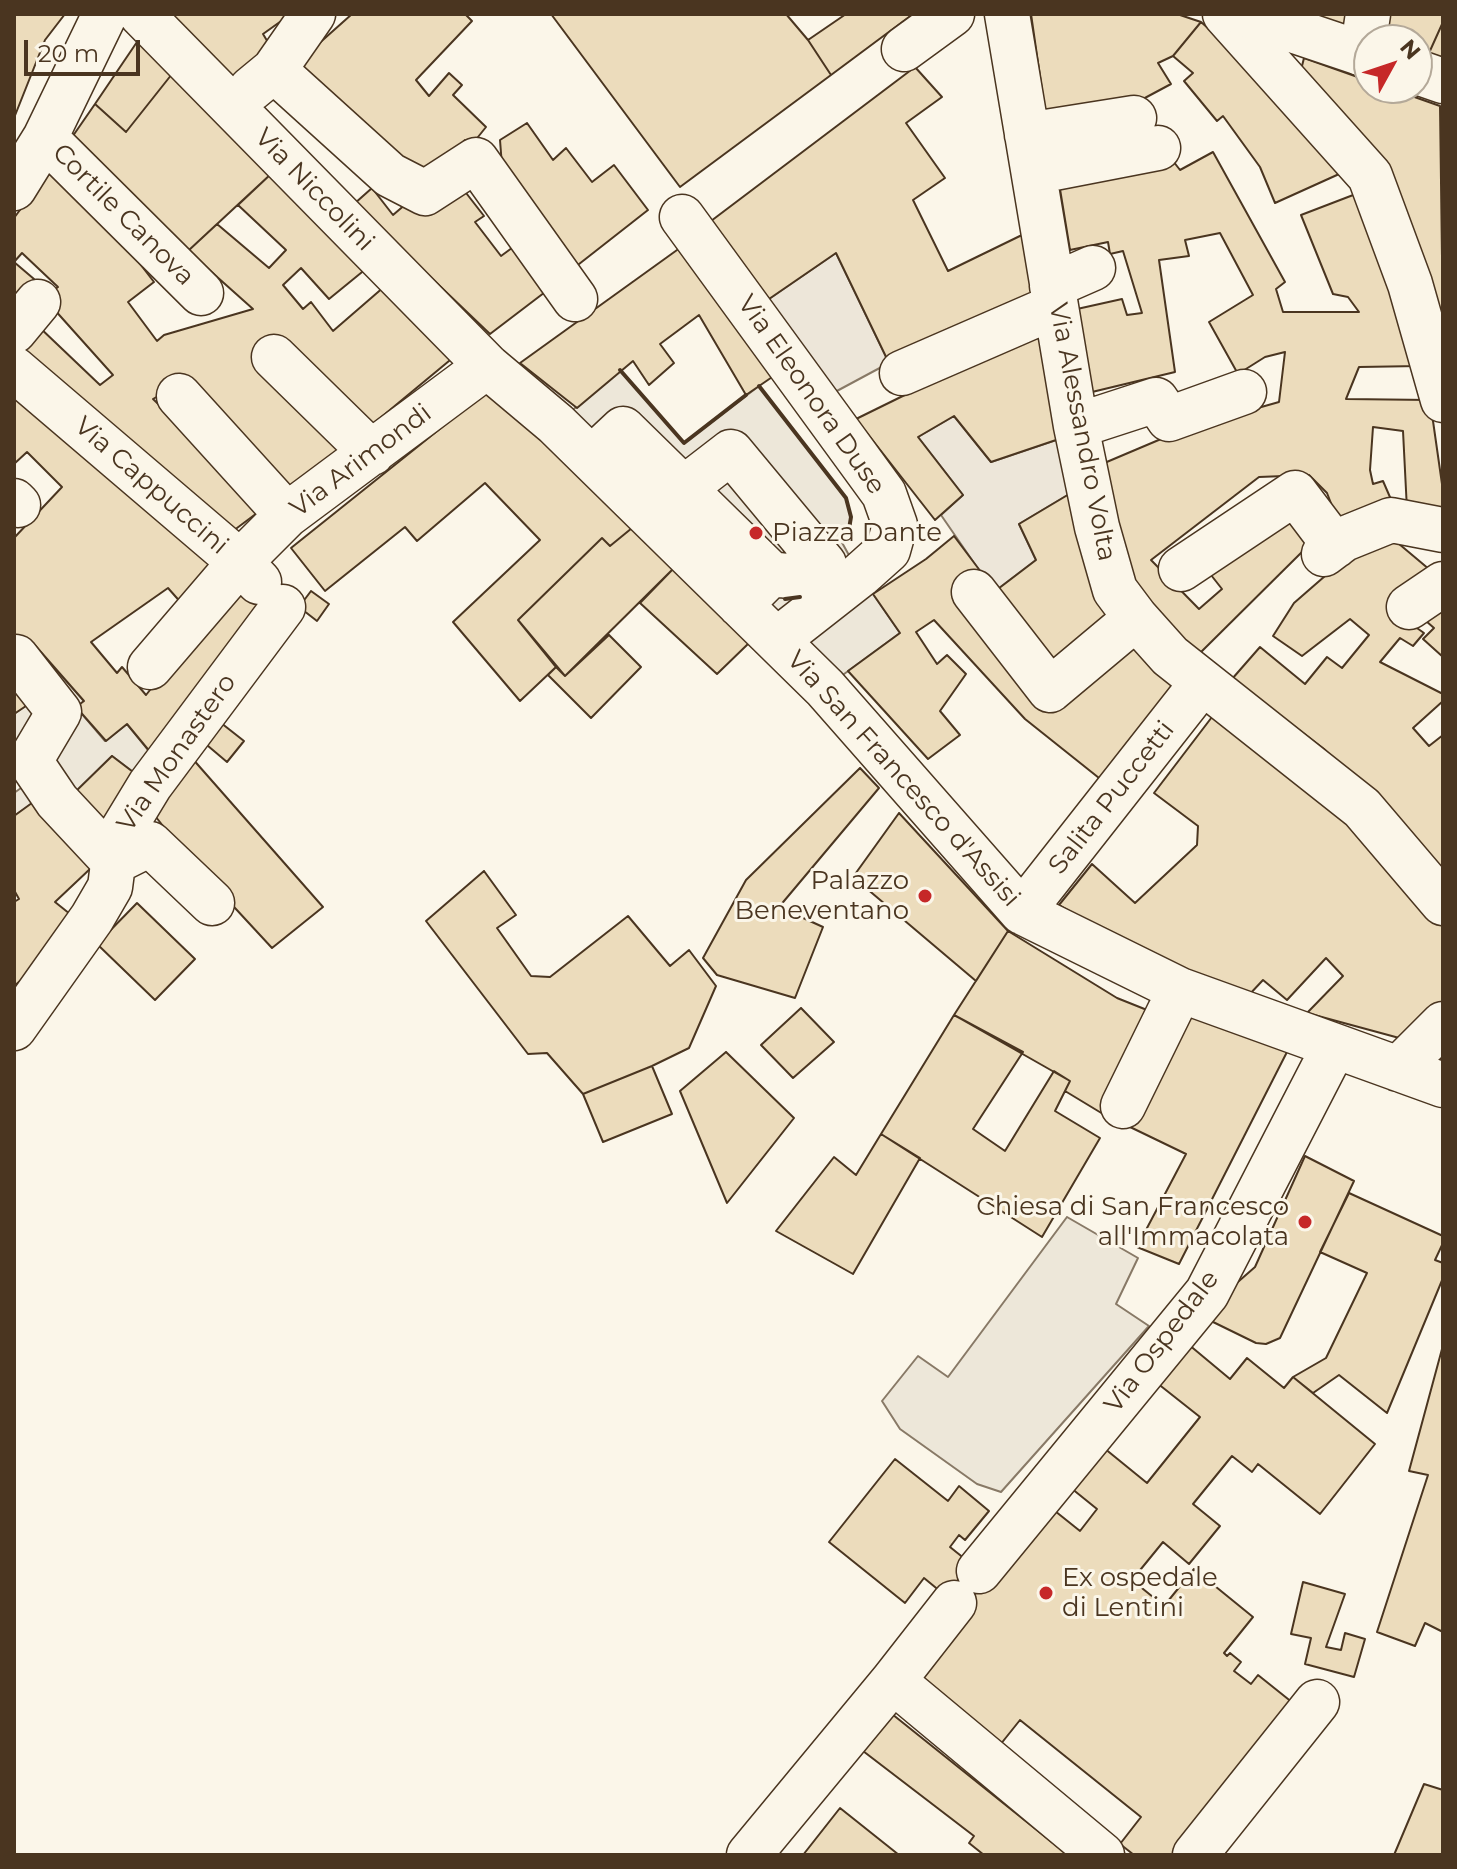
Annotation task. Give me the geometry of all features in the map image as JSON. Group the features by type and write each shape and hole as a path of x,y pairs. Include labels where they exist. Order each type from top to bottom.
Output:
{"street":[{"path":"14,188 32,143 105,14"},
{"name":"Via Niccolini","path":"141,14 487,366"},
{"path":"232,106 274,70 313,14"},
{"path":"904,49 952,14"},
{"name":"Via Alessandro Volta","path":"1007,14 1076,426 1097,527 1115,590 1170,656 1362,808 1443,903"},
{"path":"1225,14 1370,176 1410,284 1443,400"},
{"path":"1244,14 1353,38"},
{"path":"274,70 390,175 425,193 476,160 575,299"},
{"path":"1031,153 1146,133"},
{"name":"Cortile Canova","path":"32,143 201,293"},
{"name":"Via Eleonora Duse","path":"682,217 884,494 895,525 888,550 777,640"},
{"path":"902,373 1054,296 1093,268"},
{"path":"274,357 372,453"},
{"name":"Via Arimondi","path":"150,667 240,562 280,521 487,366"},
{"name":"Via San Francesco d'Assisi","path":"487,366 592,458 825,688 1022,912 1180,990 1443,1085"},
{"name":"Via Cappuccini","path":"14,369 240,562 283,607"},
{"path":"1076,426 1156,400 1169,419 1244,392"},
{"path":"179,396 280,521 272,534 283,607"},
{"path":"592,458 623,429 683,489 771,574 788,576 824,564 731,452 683,489"},
{"path":"1181,569 1295,493 1330,550 1344,539 1391,520 1443,530"},
{"path":"1391,520 1443,564"},
{"path":"740,605 771,574"},
{"path":"974,592 1050,690 1136,618"},
{"name":"Via Monastero","path":"14,1028 92,918 110,887 116,841 150,785 283,607"},
{"path":"16,657 59,712 30,761 57,801 114,862 150,844 212,903"},
{"name":"Salita Puccetti","path":"1022,912 1202,683"},
{"path":"1123,1106 1180,990"},
{"path":"1398,1069 1443,1024"},
{"name":"Via Ospedale","path":"749,1855 1207,1293 1334,1047"},
{"path":"893,1681 1102,1855"},
{"path":"1195,1855 1317,1702"}],"shaded area":[{"path":"836,253 889,363 835,392 769,299"},
{"name":"Piazza Dante","path":"620,370 684,443 759,386 846,498 851,517 849,529 840,539 860,575 900,633 825,688 556,424"},
{"path":"954,416 991,462 1062,438 1076,490 1019,524 1036,560 994,592 941,515 963,495 918,437"},
{"path":"33,643 84,701 77,708 105,741 127,724 162,767 137,775 112,756 73,795 36,801 14,816 14,793 28,783 14,763 14,714 28,704 14,658"},
{"path":"1067,1217 1138,1258 1116,1304 1149,1326 1001,1492 977,1484 900,1429 882,1401 918,1356 948,1377"}],"building":[{"path":"14,14 65,14 45,40 14,118"},
{"path":"162,14 291,14 263,34 272,49 229,79"},
{"path":"352,14 465,14 472,21 416,80 429,96 449,73 462,85 453,95 486,127 470,147 465,140 425,181 297,63"},
{"path":"551,14 786,14 831,75 680,187"},
{"path":"846,14 913,14 831,75 808,40"},
{"path":"1031,14 1177,14 1201,22 1173,56 1158,63 1171,84 1128,107 1046,118"},
{"path":"1304,14 1360,14 1358,24 1353,24 1353,31"},
{"path":"1376,14 1443,15 1433,44 1433,24 1374,24"},
{"path":"1201,22 1273,85 1348,170 1275,203 1260,167 1223,116 1217,121 1184,81 1193,73 1173,56"},
{"path":"1443,22 1443,58 1433,54 1433,44"},
{"path":"139,39 172,74 126,132 95,104"},
{"path":"1304,58 1353,75 1353,104 1440,106 1443,333 1300,74"},
{"path":"915,67 942,97 906,123 945,178 913,200 948,271 1024,234 1033,295 889,363 836,253 769,299 711,221"},
{"path":"172,74 272,173 188,251 68,143 95,104 126,132"},
{"path":"527,123 553,160 566,148 592,182 614,165 648,210 574,268 502,166 500,140"},
{"path":"1213,152 1285,282 1276,289 1283,312 1359,312 1348,297 1333,294 1301,215 1361,192 1419,366 1359,367 1346,399 1430,400 1443,491 1443,517 1407,510 1403,431 1373,427 1370,470 1373,484 1383,481 1396,511 1341,529 1327,493 1309,475 1259,477 1151,560 1199,609 1222,589 1211,575 1295,519 1312,542 1195,658 1131,585 1102,464 1187,428 1279,402 1285,352 1265,357 1238,374 1209,322 1253,295 1220,233 1185,240 1189,256 1159,260 1175,372 1092,392 1077,309 1122,299 1127,315 1142,313 1123,251 1110,254 1108,242 1070,250 1059,183 1170,157 1180,170"},
{"path":"54,164 94,204 154,282 128,302 157,341 164,335 253,309 188,251 217,224 269,268 286,250 238,205 272,173 367,268 329,299 301,268 283,285 303,309 311,302 333,331 385,286 455,356 344,448 284,491 188,379 153,399 265,507 229,534 17,352 37,325 100,385 113,375 44,298 58,287 22,253 14,262 14,218"},
{"path":"456,180 484,216 475,222 501,256 520,242 553,286 490,334 354,204 372,188 393,215 414,197"},
{"path":"684,245 778,373 746,395 699,315 660,344 674,363 649,385 633,361 577,408 520,363"},
{"path":"14,262 34,279 14,309"},
{"path":"1041,328 1062,438 991,462 954,416 918,437 963,495 935,520 856,419"},
{"path":"491,388 632,528 610,546 602,538 518,620 556,667 520,701 453,622 540,540 485,483 417,541 405,527 325,591 291,548"},
{"path":"14,390 224,569 183,605 168,588 91,642 117,673 122,667 146,695 237,581 271,608 151,753 127,724 106,741 76,707 84,701 33,643 14,658 14,538 62,487 27,452 14,464"},
{"path":"1076,490 1119,622 1052,675 994,592 1036,560 1019,524"},
{"path":"632,528 673,569 565,676 518,620 602,538 610,546"},
{"path":"1386,533 1436,575 1387,607 1424,633 1413,646 1400,638 1380,662 1443,694 1443,701 1413,728 1429,746 1443,735 1443,879 1388,813 1324,749 1232,679 1260,647 1305,684 1327,657 1342,668 1369,635 1350,619 1302,656 1273,636 1294,603 1356,549"},
{"path":"954,536 981,572 961,602 1058,710 1115,662 1131,637 1179,682 1101,777 1025,719 934,620 916,632 937,664 947,655 966,674 940,711 960,735 928,759 848,671 900,633 873,594"},
{"path":"673,569 749,643 717,674 640,603"},
{"path":"311,591 329,604 317,621 299,607"},
{"path":"1443,601 1443,657 1423,639 1434,628 1426,621"},
{"path":"609,635 641,667 591,718 548,675 556,667 565,676"},
{"path":"14,686 29,704 14,714"},
{"path":"1215,713 1348,820 1443,922 1443,1012 1414,1042 1307,1013 1343,976 1326,958 1287,1000 1263,980 1248,996 1164,966 1059,905 1092,864 1135,903 1197,845 1198,826 1154,793"},
{"path":"216,719 244,741 227,762 201,740"},
{"path":"112,756 137,775 103,827 72,795"},
{"path":"191,757 323,907 272,948 185,854 152,812"},
{"path":"860,768 879,788 779,907 823,927 795,998 717,975 703,958 746,880"},
{"path":"36,800 91,868 55,902 80,922 42,963 14,986 14,902 19,899 14,890 14,816"},
{"name":"Palazzo Beneventano","path":"899,813 1008,931 976,981 853,877"},
{"path":"484,871 516,915 497,928 531,976 550,977 628,916 670,966 689,950 716,986 689,1048 583,1094 547,1053 528,1054 426,921"},
{"path":"137,903 195,959 155,1000 97,944"},
{"path":"1008,931 1117,998 1157,1014 1103,1114 1065,1091 1070,1081 954,1015"},
{"path":"801,1008 834,1042 793,1078 761,1045"},
{"path":"1183,1008 1288,1050 1179,1264 1137,1247 1186,1154 1128,1126"},
{"path":"954,1015 1023,1052 973,1129 1005,1151 1054,1071 1070,1081 1055,1111 1100,1138 1042,1237 881,1134"},
{"path":"726,1052 794,1118 727,1203 680,1091"},
{"path":"652,1066 672,1114 603,1142 583,1094"},
{"path":"881,1134 920,1158 853,1274 776,1231 834,1157 856,1175"},
{"name":"Chiesa di San Francesco all'Immacolata","path":"1305,1156 1354,1181 1280,1338 1266,1344 1256,1343 1209,1320 1231,1288 1255,1267"},
{"path":"1349,1193 1443,1236 1435,1260 1443,1263 1443,1278 1387,1413 1339,1375 1313,1393 1293,1377 1326,1358 1367,1273 1320,1252"},
{"name":"Ex ospedale di Lentini","path":"1188,1344 1230,1379 1247,1358 1284,1388 1293,1377 1375,1444 1320,1514 1258,1464 1252,1472 1232,1456 1193,1504 1220,1526 1189,1564 1163,1542 1132,1580 1164,1606 1194,1569 1253,1617 1224,1653 1227,1656 1230,1653 1241,1662 1234,1671 1251,1684 1258,1675 1298,1707 1178,1855 1134,1855 1120,1844 1141,1817 1020,1720 1000,1745 918,1678 969,1615 924,1578 905,1603 829,1542 895,1459 948,1501 959,1486 989,1511 965,1540 959,1535 950,1547 996,1584 1055,1511 1080,1531 1097,1509 1071,1488 1104,1448 1147,1483 1200,1417 1157,1383"},
{"path":"1442,1349 1443,1632 1425,1623 1415,1646 1377,1632 1428,1475 1409,1471"},
{"path":"1303,1582 1345,1594 1326,1647 1341,1650 1345,1633 1365,1639 1354,1677 1305,1664 1311,1638 1291,1634"},
{"path":"892,1714 1068,1855 984,1855 969,1843 974,1836 863,1751"},
{"path":"1424,1784 1443,1790 1443,1855 1394,1855"},
{"path":"840,1808 899,1855 803,1855"}],"wall":[{"path":"620,370 684,443 746,395"},
{"path":"759,386 846,498 851,517 849,529 840,538"},
{"path":"785,599 800,597"}],"place":[{"name":"Piazza Dante","path":"756,533"},
{"name":"Palazzo Beneventano","path":"925,896"},
{"name":"Chiesa di San Francesco all'Immacolata","path":"1305,1222"},
{"name":"Ex ospedale di Lentini","path":"1046,1593"}]}
